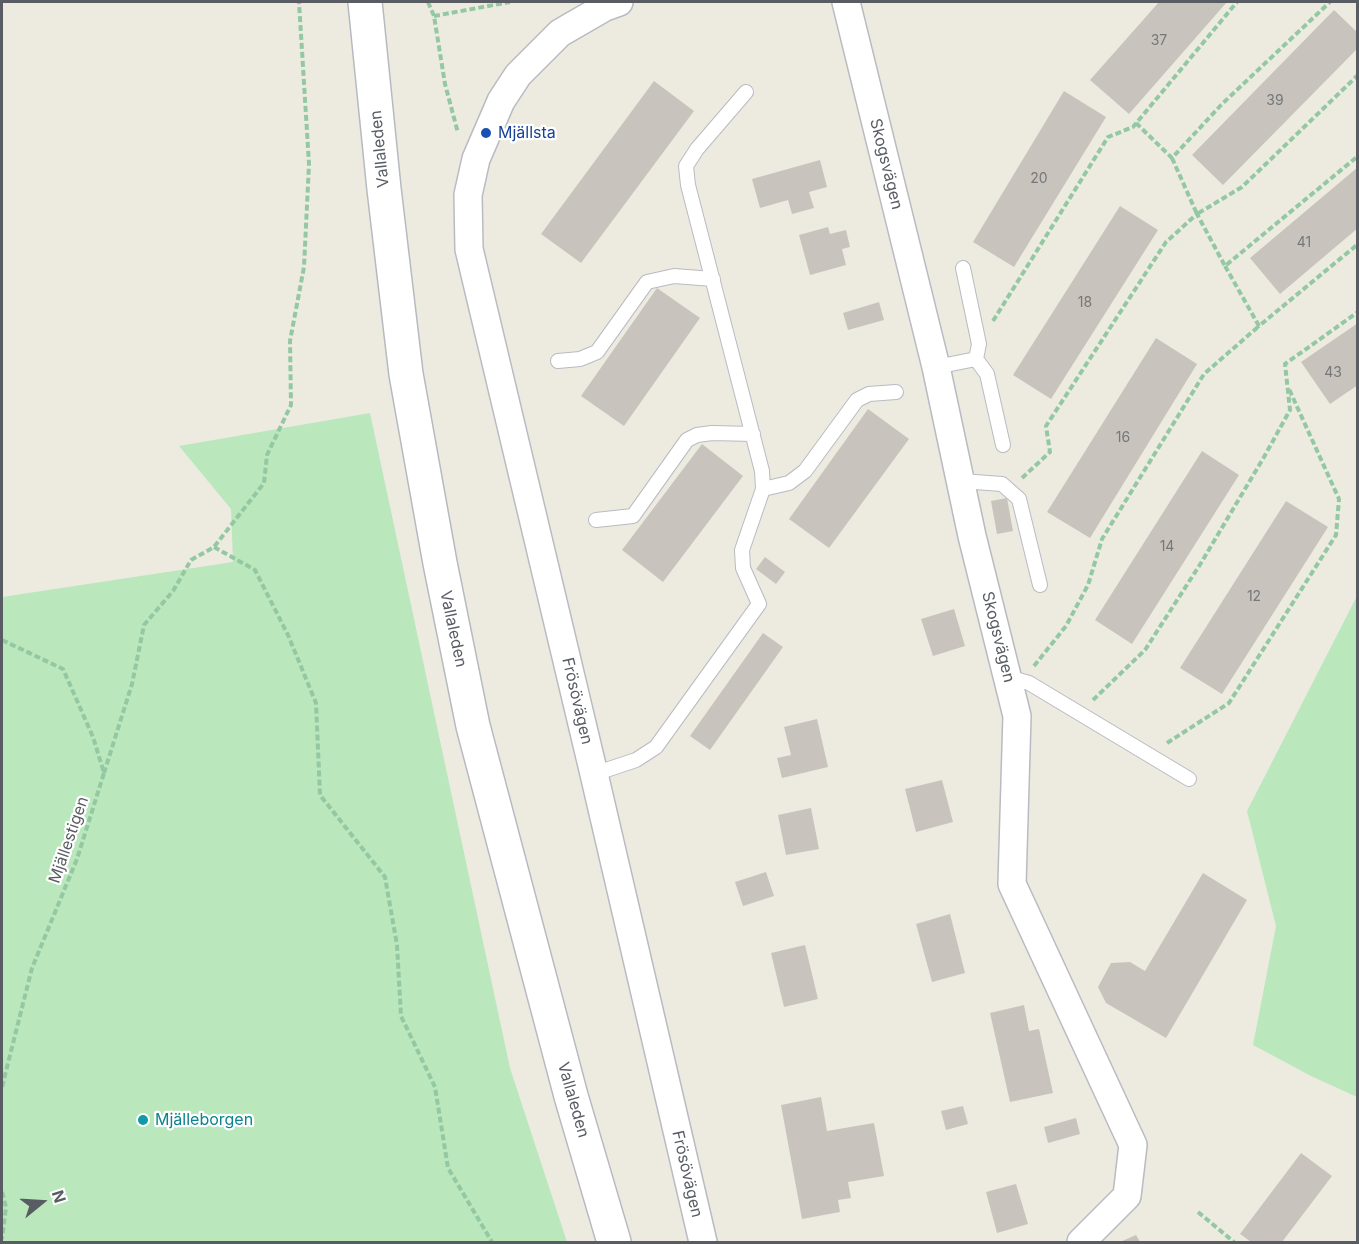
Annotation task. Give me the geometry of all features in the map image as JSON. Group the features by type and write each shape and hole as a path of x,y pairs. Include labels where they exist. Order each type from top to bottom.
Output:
{"main road":[{"name":"Vallaleden","path":"365,2 406,374 442,575 473,726 571,1096 614,1242"}],"street":[{"name":"Frösövägen","path":"619,2 605,7 560,33 518,75 501,101 476,159 468,195 469,249 703,1242"},
{"name":"Skogsvägen","path":"846,2 936,367 961,481 1015,680 1017,716 1012,884 1132,1144 1127,1196 1081,1242"}],"lane":[{"path":"594,774 636,760 656,747 759,604 744,568 742,550 763,489 762,471 688,184 686,166 697,149 746,92"},
{"path":"963,268 979,344 976,358 987,374 1003,445"},
{"path":"558,361 580,359 597,352 647,282 674,276 713,279"},
{"path":"936,367 976,358"},
{"path":"763,489 789,483 805,471 857,399 868,394 896,392"},
{"path":"596,520 633,516 687,440 697,435 712,433 753,434"},
{"path":"961,481 1002,484 1019,499 1040,585"},
{"path":"1015,680 1029,683 1189,779"}],"path":[{"name":"Mjällestigen","path":"2,1087 32,968 77,859 132,684 144,625 173,591 191,560 214,547 264,483 267,456 291,405 290,341 304,267 309,164 299,2"},
{"path":"428,2 434,16 445,84 457,132 476,159"},
{"path":"434,16 510,2"},
{"path":"979,344 1108,136 1133,127 1237,2"},
{"path":"1172,158 1222,104 1330,2"},
{"path":"1009,490 1050,452 1046,426 1166,242 1197,214 1242,188 1358,75"},
{"path":"1136,123 1172,158 1197,214 1259,326"},
{"path":"1225,266 1358,156"},
{"path":"1015,680 1066,626 1088,585 1102,539 1204,374 1358,244"},
{"path":"1079,713 1145,651 1194,573 1290,410 1285,364 1358,312"},
{"path":"1149,755 1230,703 1336,535 1339,499 1287,385"},
{"path":"214,547 255,570 288,635 316,703 320,795 385,876 397,945 401,1016 435,1087 448,1168 492,1242"},
{"path":"2,640 63,669 93,737 104,773"},
{"path":"2,1192 6,1207 2,1239"},
{"path":"1198,1212 1233,1242"}],"green space":[{"path":"370,413 510,1068 567,1242 2,1242 2,597 233,562 231,509 179,446"},
{"path":"1357,596 1357,1097 1253,1045 1276,926 1247,811"}],"building":[{"path":"1159,2 1227,2 1129,114 1090,80"},
{"path":"1334,10 1358,33 1358,48 1223,185 1192,155"},
{"path":"654,81 694,111 581,263 541,234"},
{"path":"1064,91 1106,117 1014,267 973,242"},
{"path":"820,160 827,187 809,192 814,208 792,214 788,200 760,208 752,179"},
{"path":"1358,167 1358,228 1280,294 1250,258"},
{"path":"1120,206 1158,230 1051,399 1013,375"},
{"path":"828,227 830,234 846,230 850,247 842,249 846,265 810,275 799,235"},
{"path":"657,288 700,318 624,426 581,396"},
{"path":"879,302 884,320 848,330 843,313"},
{"path":"1358,323 1358,385 1330,404 1301,362"},
{"path":"1156,338 1197,364 1090,538 1047,512"},
{"path":"868,409 909,439 829,548 789,519"},
{"path":"702,444 743,476 663,582 622,550"},
{"path":"1202,451 1239,475 1132,644 1095,620"},
{"path":"1007,498 1013,531 997,534 991,501"},
{"path":"1286,501 1328,527 1222,694 1180,668"},
{"path":"765,557 785,572 776,584 756,569"},
{"path":"954,609 965,646 933,656 921,619"},
{"path":"763,633 783,647 710,750 690,736"},
{"path":"817,719 828,767 782,778 777,758 791,755 784,727"},
{"path":"942,780 953,822 916,832 905,789"},
{"path":"811,808 819,849 786,855 778,815"},
{"path":"766,872 774,896 743,906 735,882"},
{"path":"1203,873 1247,900 1166,1038 1106,1003 1098,987 1111,963 1130,962 1145,971"},
{"path":"950,914 965,973 932,982 916,924"},
{"path":"805,945 818,999 784,1007 771,953"},
{"path":"1024,1005 1029,1031 1039,1029 1053,1093 1010,1102 990,1013"},
{"path":"821,1097 827,1131 874,1123 884,1176 848,1182 851,1198 838,1200 840,1212 802,1219 781,1105"},
{"path":"963,1106 968,1124 946,1130 941,1111"},
{"path":"1076,1118 1080,1134 1048,1143 1044,1127"},
{"path":"1301,1153 1332,1176 1282,1242 1251,1242 1240,1234"},
{"path":"1016,1184 1028,1224 997,1233 986,1192"},
{"path":"1136,1235 1140,1242 1120,1242"}],"place":[{"name":"Mjällsta","path":"486,133"},
{"name":"Mjälleborgen","path":"143,1120"}]}
